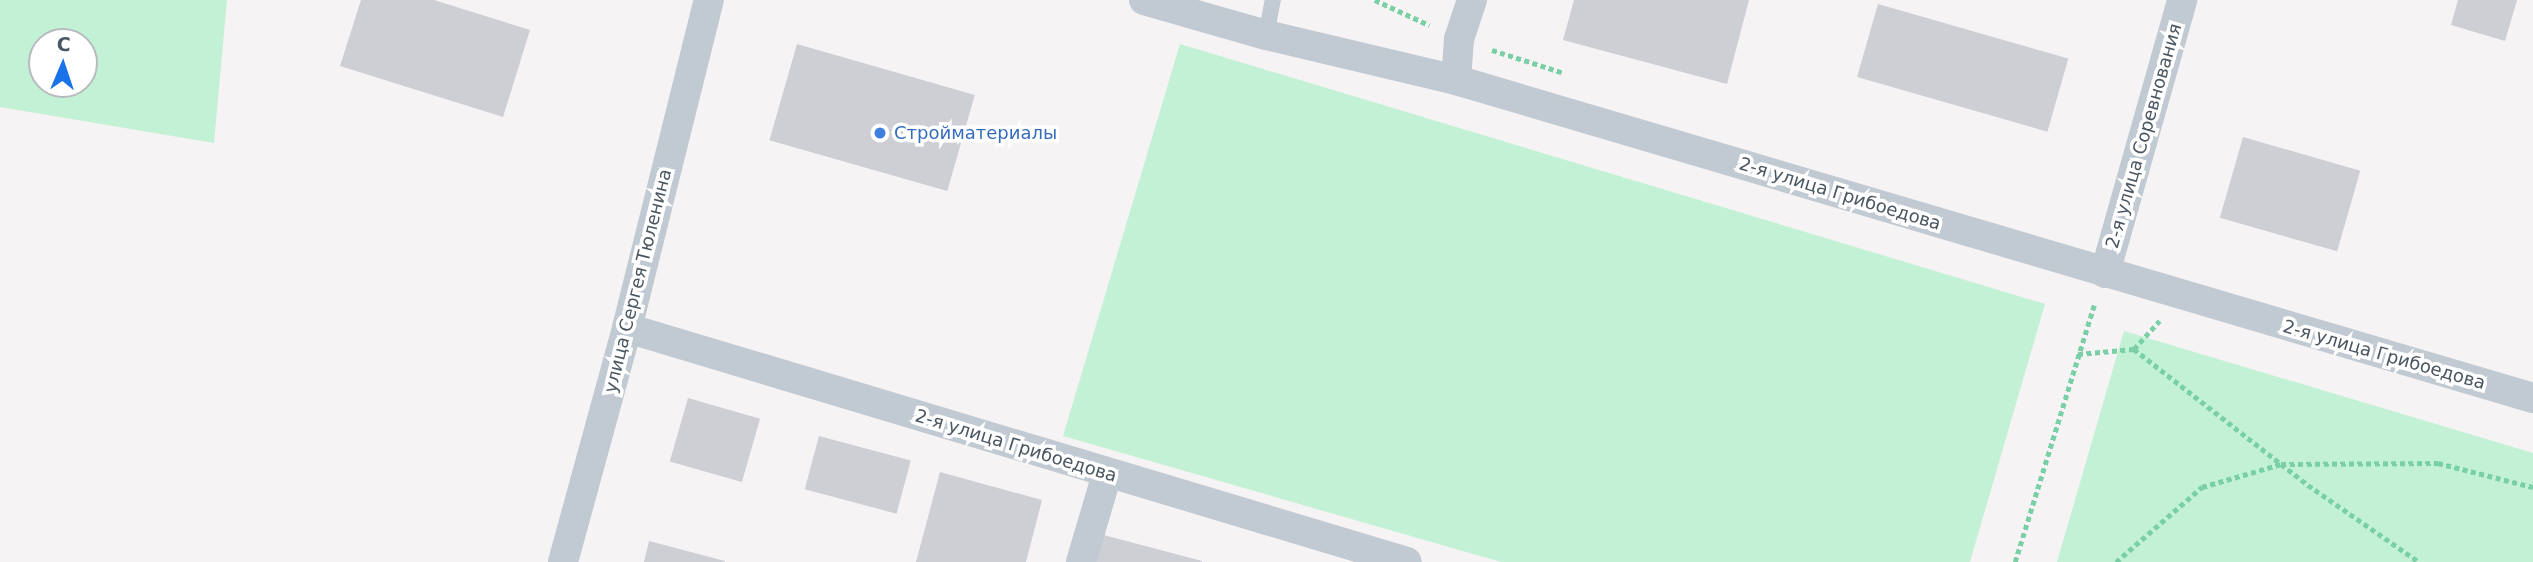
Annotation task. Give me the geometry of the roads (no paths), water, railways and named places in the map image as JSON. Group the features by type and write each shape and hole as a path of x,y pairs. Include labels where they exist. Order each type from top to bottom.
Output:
{"street":[{"name":"улица Сергея Тюленина","path":"563,562 627,328 709,0"},
{"name":"2-я улица Грибоедова","path":"1144,0 1266,35 1456,80 2533,398"},
{"path":"1456,80 1459,39 1472,0"},
{"name":"2-я улица Соревнования","path":"2105,273 2182,0"},
{"name":"2-я улица Грибоедова","path":"627,328 1406,562"},
{"path":"1081,562 1107,474"}],"lane":[{"path":"1266,35 1273,0"}],"place":[{"name":"Стройматериалы","path":"880,133"}]}
